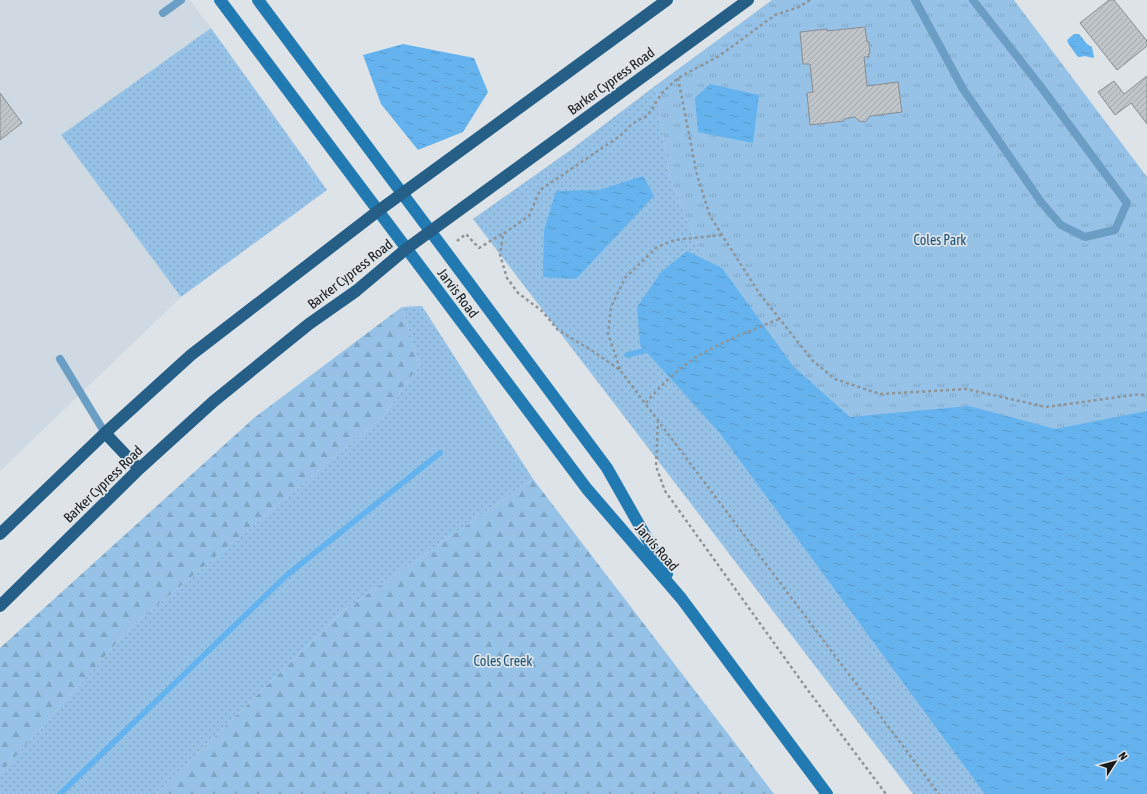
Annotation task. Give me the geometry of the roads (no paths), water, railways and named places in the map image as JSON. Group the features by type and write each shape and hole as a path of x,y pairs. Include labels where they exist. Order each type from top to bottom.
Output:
{"main road":[{"path":"0,534 105,433 191,355 378,211 667,0"},
{"name":"Barker Cypress Road","path":"0,606 139,469 214,401 309,324 356,290 406,249 748,0"},
{"path":"105,433 139,469"}],"street":[{"name":"Jarvis Road","path":"220,0 587,489 681,598 827,794"},
{"name":"Jarvis Road","path":"258,0 607,468 681,598"}],"lane":[{"path":"163,13 181,0"},
{"path":"915,0 963,89 1042,202 1061,225 1085,237 1115,230 1127,203 1038,83 973,0"},
{"path":"60,359 105,433"}],"water":[{"path":"1074,34 1079,34 1087,44 1092,47 1093,58 1077,56 1067,40"},
{"path":"403,44 474,58 488,92 463,132 418,150 381,104 363,55"},
{"path":"710,84 759,95 753,143 698,132 695,98"},
{"path":"643,176 654,196 576,279 543,277 544,230 556,191 599,190"},
{"path":"687,251 722,268 793,366 850,417 969,406 1055,429 1147,411 1147,794 985,794 719,432 640,345 637,307 661,272"}],"waterway":[{"path":"627,355 651,349"},
{"path":"60,794 287,575 440,453"}],"park label":[{"name":"Coles Park","path":"940,240"},
{"name":"Coles Creek","path":"503,661"}]}
